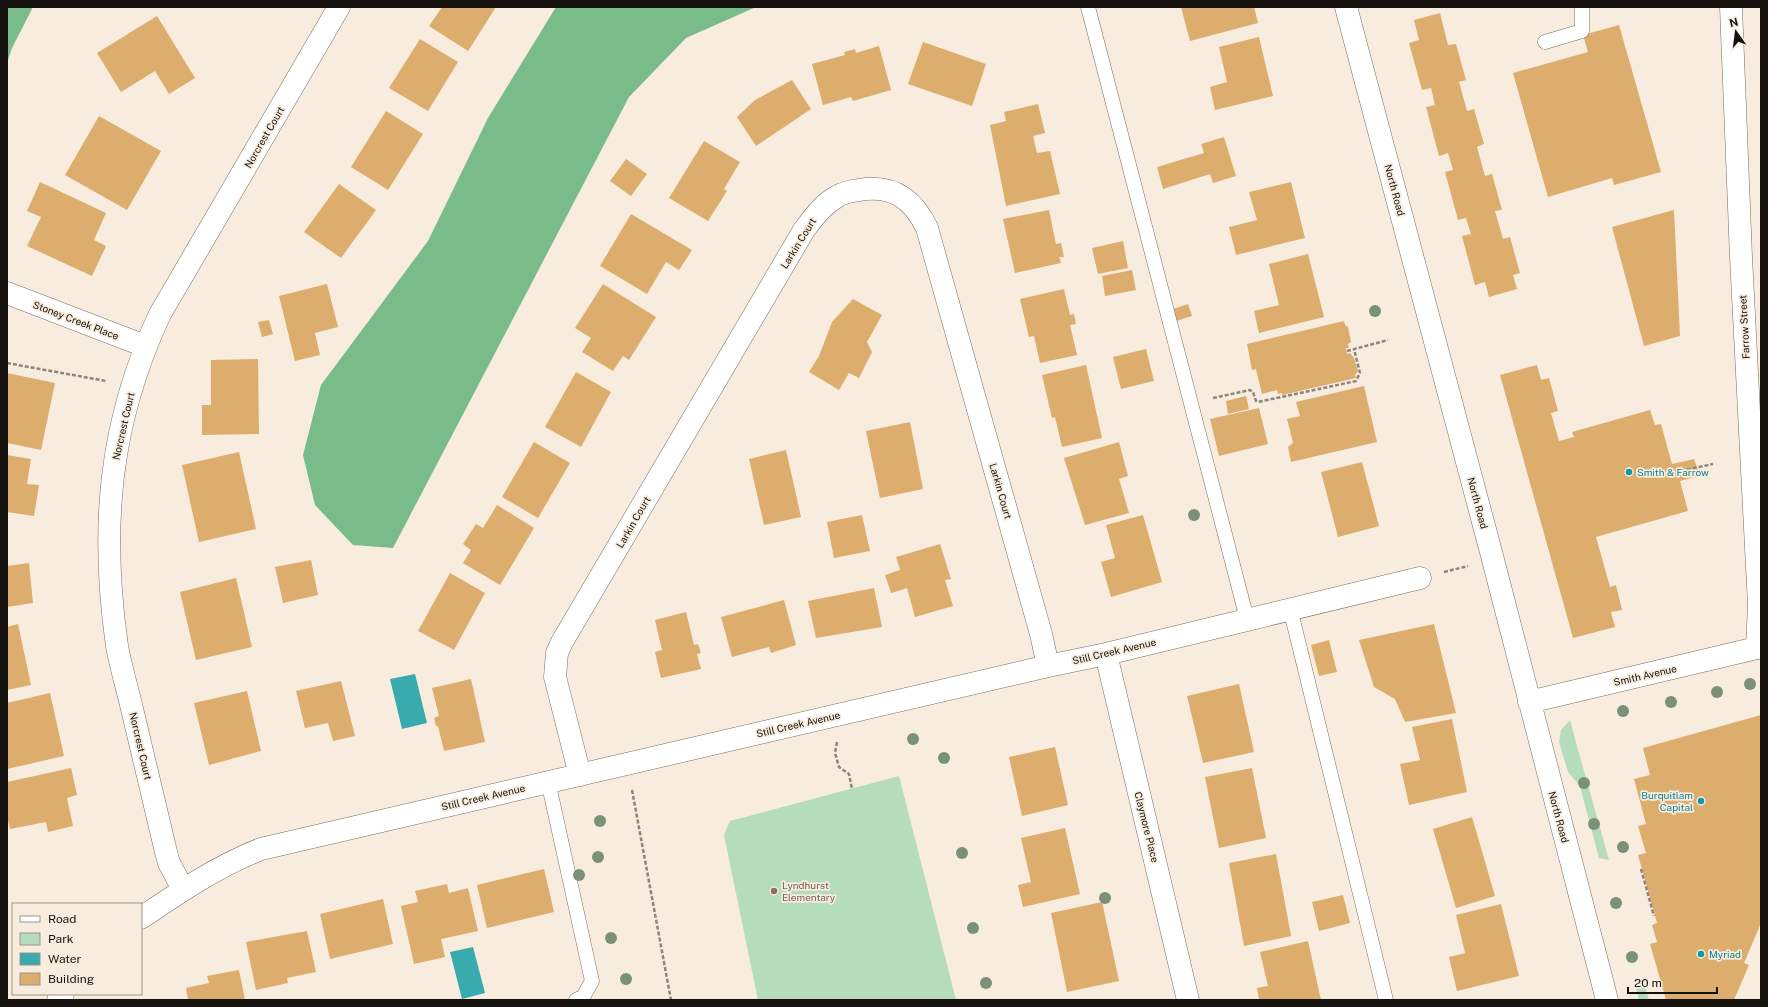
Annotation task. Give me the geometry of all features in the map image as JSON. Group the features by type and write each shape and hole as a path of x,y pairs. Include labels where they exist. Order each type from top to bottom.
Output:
{"street":[{"name":"Norcrest Court","path":"184,889 169,862 118,647 110,578 109,506 113,468 132,388 145,346 160,314 340,7"},
{"name":"North Road","path":"1346,7 1493,560 1607,1000"},
{"name":"Farrow Street","path":"1731,7 1741,258 1759,605 1759,647"},
{"name":"Larkin Court","path":"580,776 555,677 557,653 562,642 804,230 826,204 839,195 852,191 870,188 882,189 903,197 921,216 927,228 1041,634 1048,666"},
{"name":"Stoney Creek Place","path":"7,293 145,346"},
{"name":"Still Creek Avenue","path":"142,917 184,889 228,863 261,849 548,781 580,776 1048,666 1106,654 1290,608 1420,578"},
{"name":"Smith Avenue","path":"1529,702 1759,647"},
{"name":"Claymore Place","path":"1106,654 1188,1000"}],"lane":[{"path":"1088,7 1247,619"},
{"path":"1545,42 1582,31 1582,7"},
{"path":"1290,608 1386,1000"},
{"path":"548,781 592,982 583,996 576,1000"}],"path":[{"path":"1347,351 1388,340"},
{"path":"1191,403 1250,390 1253,392 1256,401 1258,402 1356,381 1360,373 1354,349"},
{"path":"7,363 106,381"},
{"path":"1682,471 1713,464"},
{"path":"1420,578 1493,560"},
{"path":"837,738 836,753 839,767 849,774 852,789"},
{"path":"631,785 671,1000"},
{"path":"1641,869 1654,916"}],"green space":[{"path":"7,7 33,7 12,48 7,63"},
{"path":"556,7 756,7 686,38 629,97 393,548 353,545 315,505 303,455 321,385 428,241 488,118"},
{"path":"1570,720 1609,860 1599,858 1580,786 1568,772 1559,742 1561,730"},
{"path":"899,776 956,1000 758,1000 724,835 730,821"},
{"path":"1643,980 1649,1000 1639,1000 1635,983"}],"water":[{"path":"415,674 427,723 402,729 390,679"},
{"path":"473,947 485,993 462,999 450,952"}],"building":[{"path":"442,7 496,7 468,51 429,26"},
{"path":"1181,7 1254,7 1258,23 1190,41"},
{"path":"1440,13 1448,45 1456,44 1466,80 1459,82 1467,111 1474,109 1484,144 1477,147 1485,176 1492,174 1502,210 1495,211 1503,239 1510,237 1520,273 1513,275 1517,289 1489,297 1485,282 1475,285 1462,236 1471,234 1466,218 1458,220 1445,172 1453,170 1448,153 1439,156 1426,107 1435,105 1431,88 1422,90 1409,43 1419,40 1414,20"},
{"path":"157,16 195,78 169,94 155,71 121,92 97,53"},
{"path":"1619,25 1661,172 1614,185 1612,178 1548,197 1513,73 1588,52 1583,35"},
{"path":"1259,37 1273,96 1215,110 1210,87 1227,82 1219,47"},
{"path":"420,39 458,62 428,111 389,88"},
{"path":"923,42 986,64 972,106 908,84"},
{"path":"879,46 891,90 853,101 851,97 823,105 812,64 845,55 844,52 855,49 856,53"},
{"path":"792,80 811,109 756,146 737,117 755,100"},
{"path":"1038,104 1045,133 1033,136 1037,153 1050,151 1060,194 1006,206 990,125 1006,121 1004,112"},
{"path":"386,111 423,134 388,190 351,167"},
{"path":"99,116 161,151 127,210 65,175"},
{"path":"1224,137 1236,176 1213,183 1210,174 1163,189 1157,167 1204,153 1201,144"},
{"path":"704,141 740,162 724,189 727,191 708,221 669,198"},
{"path":"626,159 647,174 631,196 610,181"},
{"path":"40,182 106,213 94,240 106,246 92,276 27,246 41,217 27,211"},
{"path":"1291,182 1305,238 1236,255 1229,227 1257,220 1249,192"},
{"path":"339,184 376,210 341,258 304,232"},
{"path":"1049,210 1056,244 1061,243 1064,257 1059,257 1061,263 1015,273 1003,219"},
{"path":"1674,210 1680,336 1644,346 1612,227"},
{"path":"631,214 692,250 679,270 666,262 647,294 600,266"},
{"path":"1123,241 1128,268 1098,274 1092,248"},
{"path":"1308,254 1324,317 1259,333 1254,311 1279,305 1269,264"},
{"path":"1132,270 1136,290 1105,296 1102,276"},
{"path":"327,284 338,327 315,333 320,355 295,361 279,296"},
{"path":"603,284 656,317 629,360 623,356 613,371 582,352 591,338 575,328"},
{"path":"1064,289 1070,315 1074,314 1076,324 1070,325 1077,355 1040,363 1034,336 1029,337 1020,299"},
{"path":"853,299 882,315 867,342 872,352 859,378 849,373 839,390 809,372 819,356 832,322"},
{"path":"1188,304 1192,316 1176,321 1173,309"},
{"path":"269,320 273,334 262,337 258,322"},
{"path":"1344,321 1345,325 1348,327 1351,342 1348,344 1349,348 1346,348 1347,354 1350,353 1354,358 1358,371 1355,375 1356,378 1282,395 1282,393 1278,394 1277,390 1262,394 1256,369 1252,370 1247,344"},
{"path":"1146,349 1154,381 1121,389 1113,357"},
{"path":"258,359 259,434 202,435 202,405 211,405 211,360"},
{"path":"1086,365 1102,438 1062,447 1055,417 1052,418 1042,375"},
{"path":"1537,365 1541,380 1549,378 1558,411 1551,413 1559,441 1574,437 1572,432 1650,410 1655,425 1661,424 1672,464 1694,459 1700,476 1680,481 1688,511 1596,537 1610,587 1616,585 1622,610 1611,612 1615,627 1573,638 1500,375"},
{"path":"576,372 611,392 581,447 545,427"},
{"path":"7,373 55,383 41,450 7,443"},
{"path":"1364,386 1377,442 1291,462 1288,447 1293,443 1287,419 1300,416 1296,402"},
{"path":"1246,396 1249,409 1228,414 1226,401"},
{"path":"1259,408 1268,444 1219,456 1210,419"},
{"path":"910,422 923,489 880,498 866,431"},
{"path":"534,442 570,463 538,518 502,497"},
{"path":"1119,442 1128,476 1119,479 1129,513 1085,525 1064,458"},
{"path":"786,450 801,517 764,525 749,459"},
{"path":"239,452 256,529 199,542 182,465"},
{"path":"7,455 31,459 27,484 39,485 34,516 7,512"},
{"path":"1362,462 1379,526 1338,537 1321,472"},
{"path":"497,505 534,528 500,585 463,563 471,550 463,544 476,524 483,528"},
{"path":"862,515 870,551 834,558 827,522"},
{"path":"1143,515 1162,582 1111,597 1101,562 1115,558 1106,525"},
{"path":"940,544 951,579 945,580 953,606 915,617 907,588 891,593 885,575 900,570 896,557"},
{"path":"311,560 318,595 283,603 275,567"},
{"path":"29,563 33,603 7,607 7,566"},
{"path":"450,573 485,593 454,650 418,631"},
{"path":"236,578 252,647 196,660 180,592"},
{"path":"874,588 882,627 816,638 808,601"},
{"path":"784,600 796,645 771,653 769,647 732,657 721,617"},
{"path":"686,612 694,645 698,644 701,653 697,654 701,669 661,678 655,652 662,650 655,620"},
{"path":"18,624 31,685 7,690 7,627"},
{"path":"1434,624 1456,713 1405,722 1395,699 1374,687 1359,640"},
{"path":"1329,640 1337,672 1319,676 1311,645"},
{"path":"471,679 485,742 444,751 438,726 436,726 434,718 439,716 432,688"},
{"path":"341,681 355,736 333,741 328,723 305,728 296,691"},
{"path":"1239,684 1254,752 1203,763 1187,696"},
{"path":"247,691 261,751 209,765 194,703"},
{"path":"50,693 64,756 7,769 7,703"},
{"name":"Burquitlam Capital","path":"1761,715 1761,923 1744,963 1749,965 1734,1000 1666,1000 1650,944 1657,942 1652,925 1657,923 1638,855 1646,853 1638,826 1646,824 1634,779 1650,775 1643,748"},
{"path":"1452,719 1467,792 1409,805 1400,764 1420,760 1412,727"},
{"path":"1055,747 1068,805 1022,816 1009,757"},
{"path":"71,768 77,795 67,798 73,826 48,832 46,822 10,829 7,817 7,782"},
{"path":"1252,768 1266,838 1219,848 1205,777"},
{"path":"1472,817 1495,896 1456,908 1433,829"},
{"path":"1065,828 1080,894 1023,907 1018,885 1031,882 1021,838"},
{"path":"1276,854 1291,936 1244,946 1229,863"},
{"path":"544,869 554,912 487,928 477,885"},
{"path":"447,884 449,893 468,888 478,931 441,939 445,957 414,964 401,906 418,902 415,891"},
{"path":"1343,895 1350,923 1319,931 1312,902"},
{"path":"383,899 393,944 330,959 320,914"},
{"path":"1102,902 1119,981 1067,992 1051,913"},
{"path":"1501,904 1519,976 1457,991 1449,957 1465,953 1456,915"},
{"path":"307,931 316,972 287,978 288,983 256,990 246,942"},
{"path":"1308,941 1321,1000 1259,1000 1257,988 1268,986 1260,952"},
{"path":"239,970 245,1000 188,1000 186,988 209,983 207,976"}],"place":[{"name":"Smith & Farrow","path":"1629,472"},
{"name":"Burquitlam Capital","path":"1701,801"},
{"name":"Lyndhurst Elementary","path":"774,891"},
{"name":"Myriad","path":"1701,954"}]}
